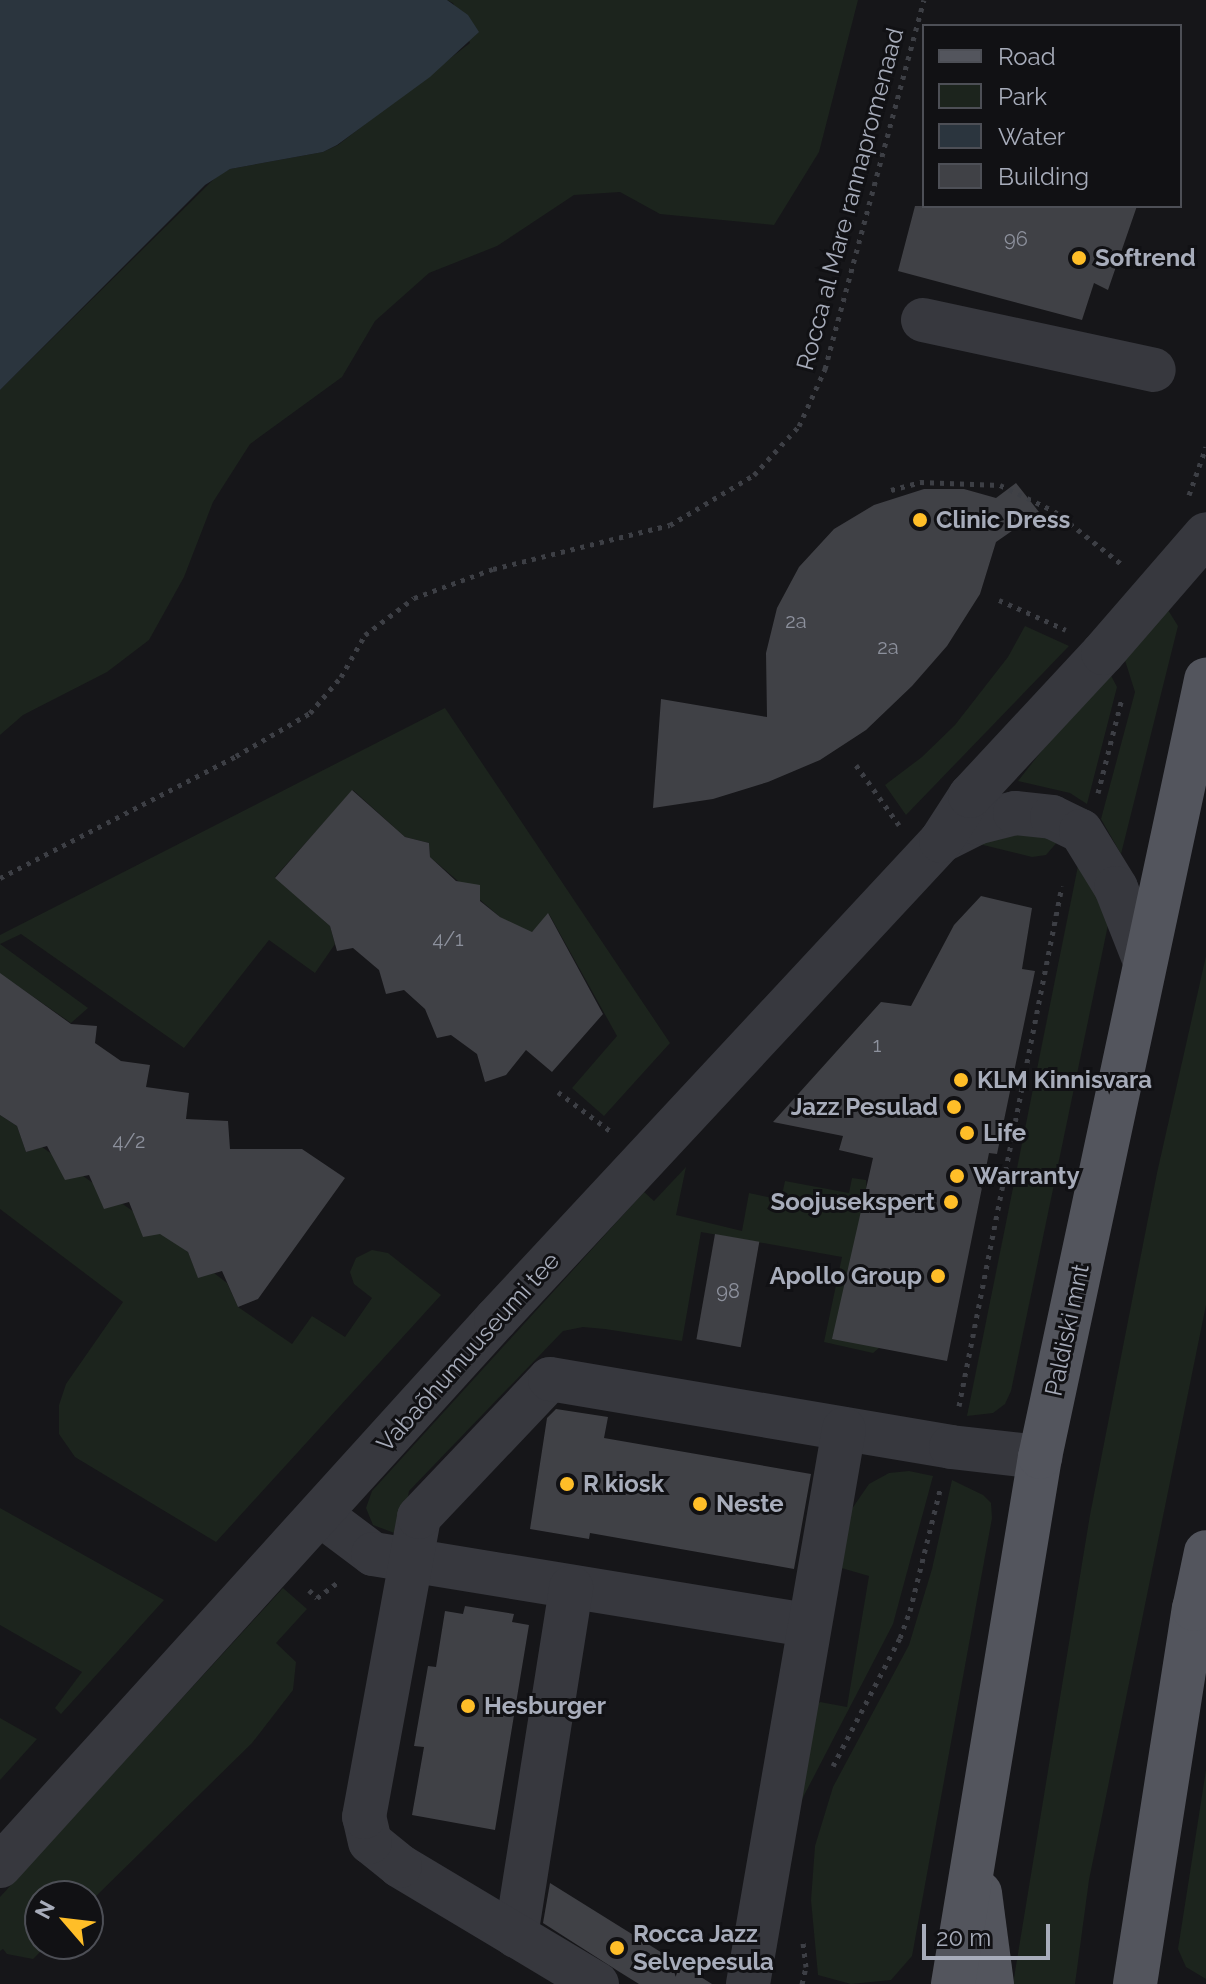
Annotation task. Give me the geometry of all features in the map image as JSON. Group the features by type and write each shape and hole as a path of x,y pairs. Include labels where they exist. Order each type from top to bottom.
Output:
{"main road":[{"name":"Paldiski mnt","path":"953,1984 973,1847 1040,1457 1206,680"},
{"path":"1135,1984 1200,1611 1206,1552"},
{"path":"973,1847 992,1984"}],"street":[{"path":"923,320 1154,370"},
{"path":"924,839 970,796 1089,644 1206,534"},
{"path":"924,839 1015,813 1052,817 1081,831 1116,888 1144,959"},
{"name":"Vabaõhumuuseumi tee","path":"0,1866 321,1515 924,839"},
{"path":"597,1984 418,1877 370,1842 364,1817 423,1564 419,1517 550,1379 951,1447 1040,1457"},
{"path":"748,1984 844,1429"},
{"path":"321,1515 373,1554 808,1625"},
{"path":"516,1936 571,1587"}],"path":[{"name":"Rocca al Mare rannapromenaad","path":"0,878 236,756 310,713 341,677 365,635 414,598 493,569 670,525 754,475 799,426 825,369 924,0"},
{"path":"891,490 920,482 1000,485 1054,511 1129,570"},
{"path":"829,1773 900,1638 910,1611 951,1447 1069,851 1094,807 1123,695 1117,670 1089,644 999,600"},
{"path":"856,765 924,839"},
{"path":"558,1092 623,1140"},
{"path":"802,1937 806,1967 802,1984"}],"green space":[{"path":"447,0 858,0 819,152 774,225 660,214 620,192 574,195 497,246 429,273 375,321 342,377 250,444 213,502 184,577 149,640 107,672 23,715 0,735 0,390 218,175 230,169 323,152 338,145 470,43 453,3"},
{"path":"1168,610 1178,626 1121,854 1101,819 1135,692 1123,654"},
{"path":"1025,626 1069,646 906,815 885,785 922,757 955,725 1008,657"},
{"path":"1107,668 1117,687 1087,804 1070,793 1018,781"},
{"path":"445,708 670,1043 604,1116 572,1088 617,1036 549,914 530,934 500,917 430,857 429,843 405,837 353,790 275,877 330,926 335,944 315,973 269,940 184,1048 21,934 0,944 0,935"},
{"path":"1004,830 1059,840 1046,855 1032,857 975,843"},
{"path":"1080,856 1108,925 1011,1391 1005,1404 993,1413 967,1416"},
{"path":"0,944 88,1008 71,1023 12,982 0,997"},
{"path":"1206,956 1206,1305 1089,1880 1075,1984 1013,1984 1090,1515 1157,1173"},
{"path":"0,1115 17,1126 26,1152 42,1147 134,1212 188,1252 198,1277 214,1273 227,1283 238,1307 292,1344 312,1316 345,1337 372,1298 354,1284 350,1272 356,1258 372,1250 388,1253 441,1295 216,1542 75,1457 59,1434 59,1405 66,1384 123,1302 0,1209"},
{"path":"686,1167 676,1215 742,1231 749,1193 781,1200 785,1181 849,1193 852,1178 866,1180 879,1348 873,1353 824,1342 842,1257 701,1232 682,1341 583,1327 563,1331 409,1491 402,1528 397,1534 373,1525 366,1508 372,1491 644,1192 654,1201"},
{"path":"909,1471 933,1476 893,1624 798,1807 814,1707 820,1702 847,1707 869,1576 838,1567 847,1516 869,1484 889,1473"},
{"path":"952,1480 983,1495 991,1503 992,1518 912,1956 891,1980 851,1984 818,1975 811,1900 815,1846 833,1787 909,1645 932,1569"},
{"path":"0,1508 164,1600 61,1714 55,1708 82,1672 0,1625"},
{"path":"283,1588 307,1609 276,1643 296,1662 293,1690 252,1743 104,1888 104,1880 24,1880 24,1957 7,1954 3,1949 0,1951 0,1897"},
{"path":"0,1718 37,1739 0,1780"},
{"path":"1206,1770 1206,1979 1186,1967 1178,1949"}],"water":[{"path":"0,0 447,0 468,15 479,32 430,77 337,145 323,152 230,169 205,185 0,390"}],"building":[{"path":"915,206 1136,208 1108,290 1094,283 1082,320 898,271"},
{"path":"1016,483 1039,512 996,542 980,594 947,646 912,686 866,730 820,760 768,782 713,799 653,808 661,699 767,717 766,653 777,608 799,567 834,529 874,505 924,489 964,489 996,498"},
{"path":"352,790 405,837 429,843 430,857 456,881 480,885 480,901 500,917 532,932 548,913 603,1014 552,1072 526,1050 506,1075 485,1082 477,1054 451,1035 437,1038 425,1009 404,990 386,994 379,970 353,948 337,951 330,926 275,878"},
{"path":"981,896 1032,908 1022,969 1035,971 997,1154 989,1153 947,1361 832,1339 873,1158 839,1150 843,1136 773,1122 881,1002 911,1006 954,925"},
{"path":"0,973 71,1024 97,1026 95,1043 121,1061 150,1065 146,1087 189,1093 186,1119 228,1121 230,1149 302,1149 345,1178 258,1299 238,1307 222,1271 198,1278 188,1252 160,1234 143,1237 129,1202 104,1209 89,1175 65,1180 47,1146 26,1152 17,1126 0,1115"},
{"path":"715,1234 759,1242 741,1347 696,1339"},
{"name":"Neste","path":"556,1409 608,1417 604,1438 811,1474 794,1569 590,1533 589,1539 530,1529 547,1418"},
{"name":"Hesburger","path":"465,1606 514,1614 512,1622 529,1625 495,1830 412,1815 424,1747 414,1746 428,1666 436,1667 445,1611 463,1614"},
{"name":"Rocca Jazz Selvepesula","path":"550,1883 712,1984 639,1984 618,1971 543,1923"}],"place":[{"name":"Softrend","path":"1079,258"},
{"name":"Clinic Dress","path":"920,520"},
{"name":"KLM Kinnisvara","path":"961,1080"},
{"name":"Jazz Pesulad","path":"954,1107"},
{"name":"Life","path":"967,1133"},
{"name":"Warranty","path":"957,1176"},
{"name":"Soojusekspert","path":"951,1202"},
{"name":"Apollo Group","path":"938,1276"},
{"name":"R kiosk","path":"567,1484"},
{"name":"Neste","path":"700,1504"},
{"name":"Hesburger","path":"468,1706"},
{"name":"Rocca Jazz Selvepesula","path":"617,1948"}]}
